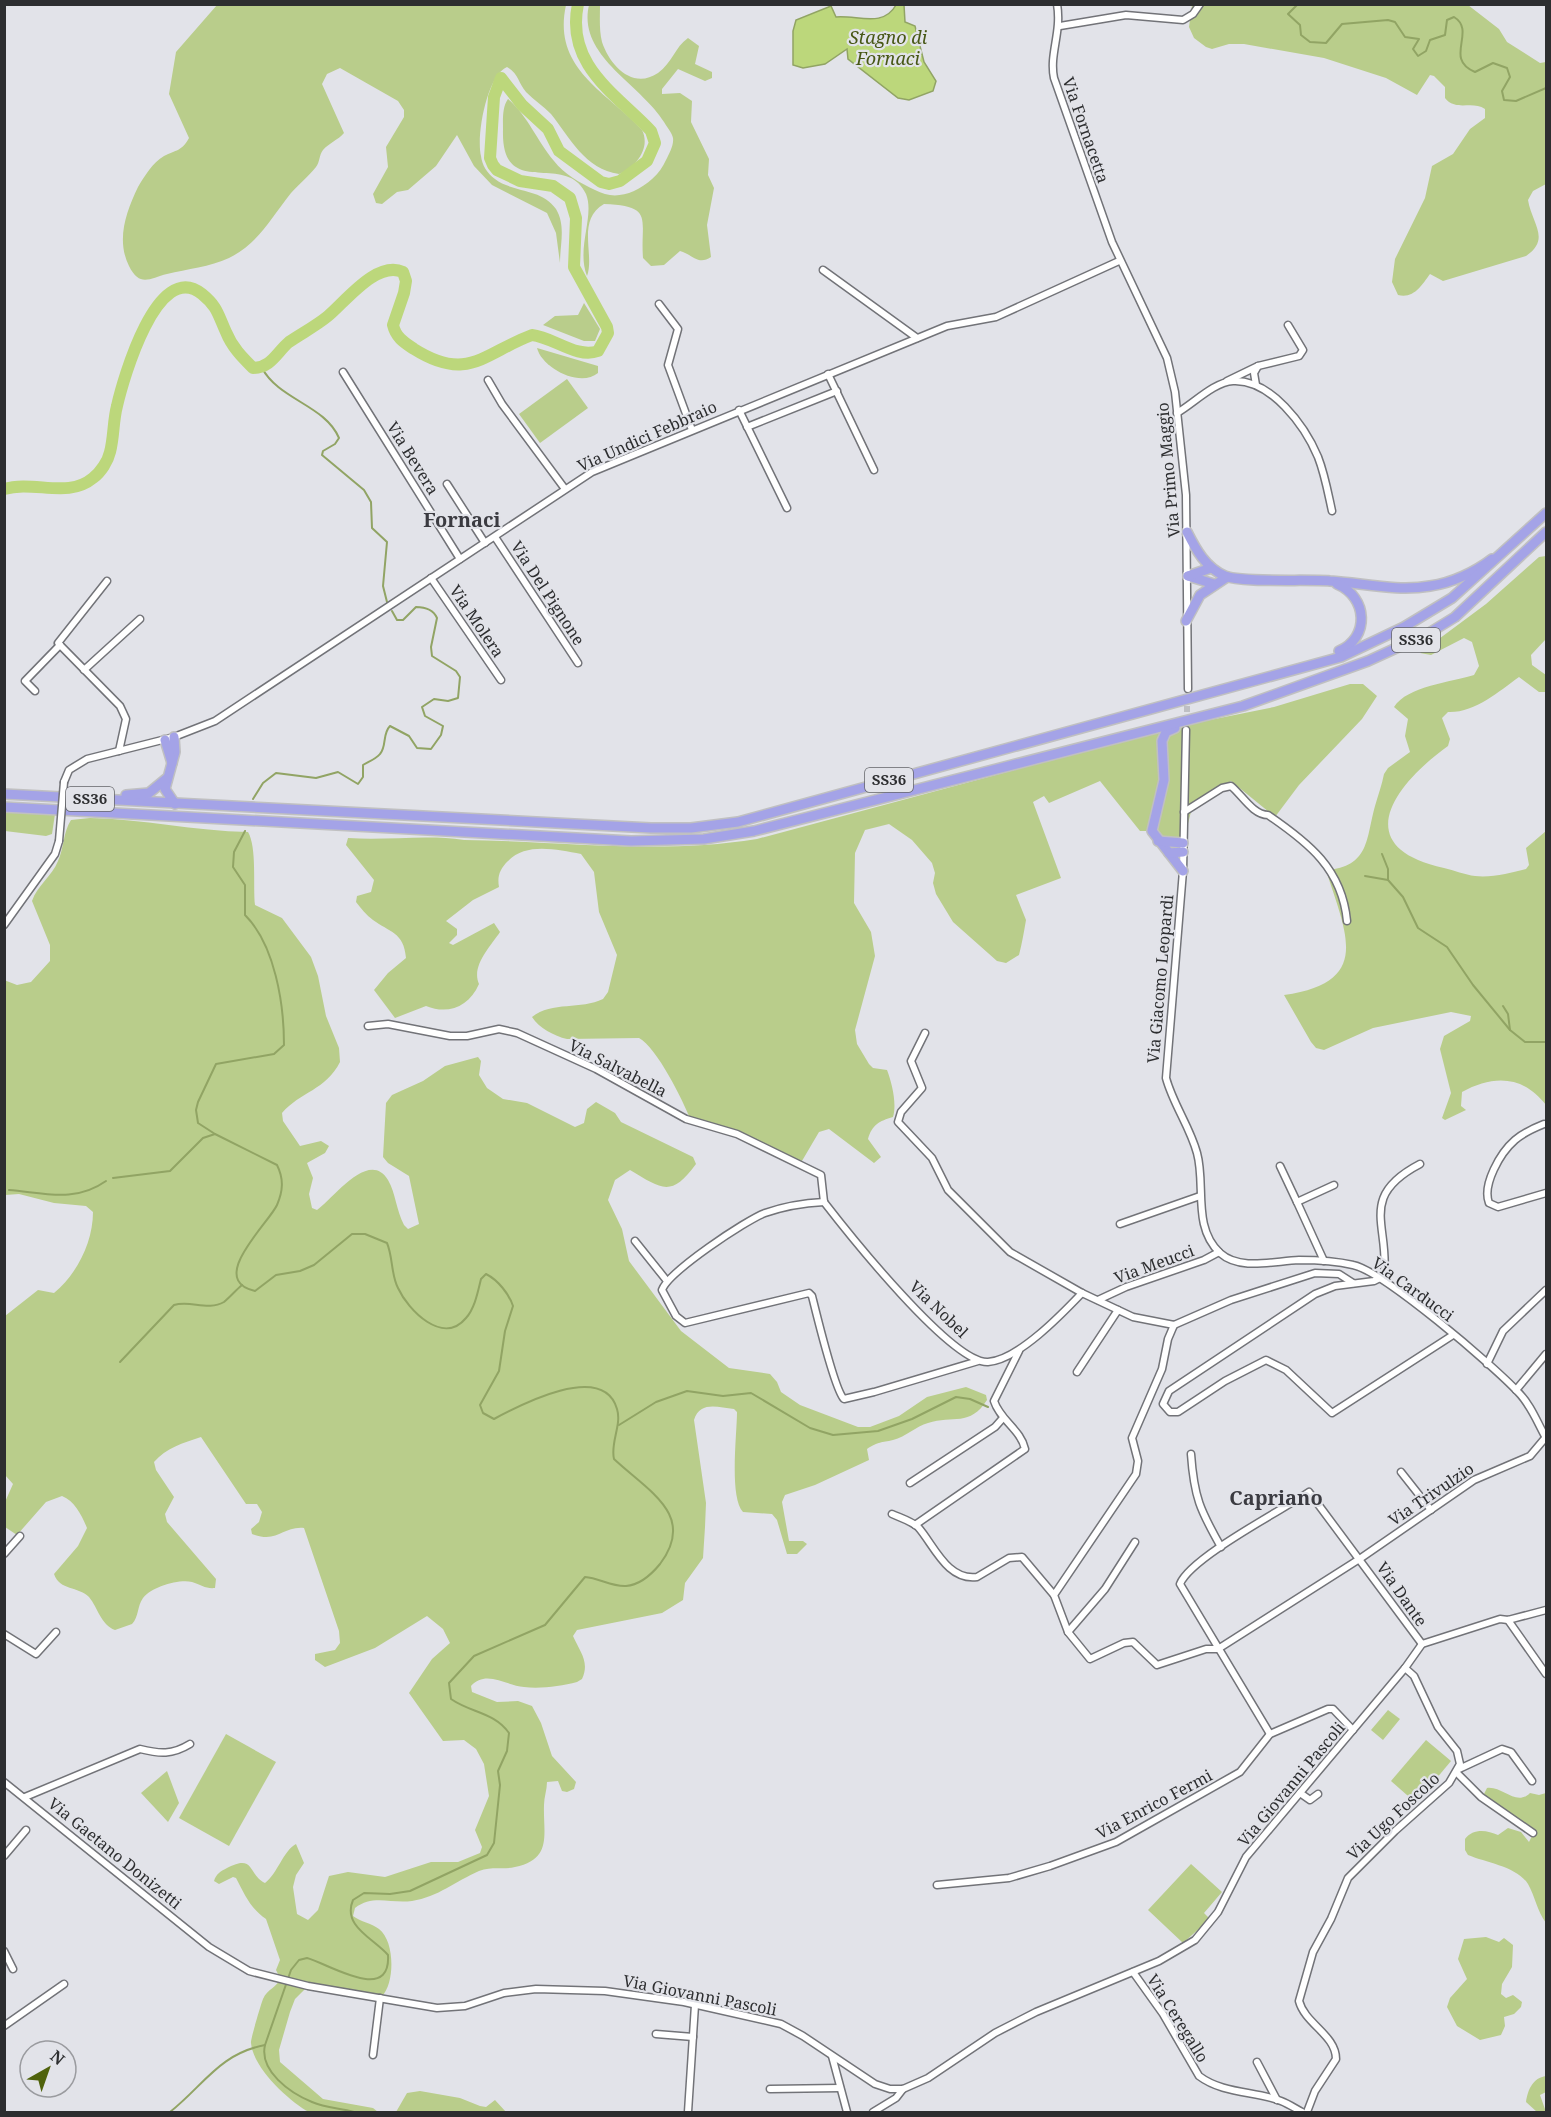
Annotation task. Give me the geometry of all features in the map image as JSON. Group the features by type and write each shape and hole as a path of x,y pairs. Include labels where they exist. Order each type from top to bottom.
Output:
{"highway":[{"path":"1187,532 1195,548 1211,568 1227,577 1329,581 1404,588 1448,582 1489,561 1546,508"},
{"name":"SS36","path":"4,794 691,828 738,822 1341,657 1404,627 1460,592 1546,513"},
{"name":"SS36","path":"4,807 631,841 704,839 778,826 1257,701 1368,661 1430,633 1479,597 1546,532"},
{"path":"1188,576 1211,568"},
{"path":"1188,576 1214,584"},
{"path":"1186,621 1200,595 1227,577"},
{"path":"1240,684 1278,669 1337,652 1354,642 1362,625 1358,604 1352,594 1329,581"},
{"path":"1183,875 1152,831 1164,780 1163,737 1168,730 1238,710 1257,701"},
{"path":"1062,753 1087,751 1145,736 1154,739 1162,748"},
{"path":"49,796 73,793 141,795 154,790 166,779 173,764 169,738"},
{"path":"166,779 166,795 175,804"},
{"path":"1157,840 1183,848"},
{"path":"1169,853 1183,848"}],"street":[{"name":"Via Fornacetta","path":"1057,4 1060,26 1052,66 1054,78 1119,261"},
{"path":"1060,26 1126,15 1183,20 1193,14 1200,4"},
{"name":"Via Undici Febbraio","path":"4,926 55,854 59,842 64,782 69,770 78,764 169,738 215,721 592,472 947,326 1004,313 1119,261"},
{"name":"Via Primo Maggio","path":"1119,261 1167,358 1177,414 1187,532 1188,689"},
{"path":"823,270 917,338"},
{"path":"659,304 678,329 668,365 692,430"},
{"path":"1177,414 1221,384 1258,366 1299,356 1303,350 1288,325"},
{"path":"1256,385 1254,373 1258,366"},
{"name":"Via Bevera","path":"343,372 460,559"},
{"path":"828,374 874,470"},
{"path":"488,380 502,404 565,489"},
{"path":"1221,384 1232,381 1256,385 1290,414 1306,434 1320,465 1332,511"},
{"path":"747,427 837,392"},
{"path":"739,410 787,508"},
{"path":"447,484 485,543"},
{"name":"Via Del Pignone","path":"495,537 578,663"},
{"name":"Via Molera","path":"431,578 501,680"},
{"path":"107,581 58,643 124,713 126,725 119,751"},
{"path":"84,670 140,619"},
{"path":"35,691 25,681 60,645"},
{"name":"Via Giacomo Leopardi","path":"1186,729 1183,875 1166,1078 1196,1149 1200,1173 1200,1196 1206,1228 1219,1252"},
{"path":"1184,812 1222,788 1231,786 1262,815 1268,815 1301,839 1328,866 1337,880 1347,921"},
{"name":"Via Salvabella","path":"368,1026 388,1024 450,1036 467,1036 499,1029 535,1039 686,1119 738,1134 799,1166 813,1170 821,1175 824,1202"},
{"path":"925,1034 911,1061 922,1088 901,1112 898,1122 933,1158 948,1190 1010,1251 1082,1293 1150,1322 1174,1325 1231,1300 1315,1273 1339,1274 1353,1283"},
{"path":"1544,1124 1523,1135 1508,1147 1492,1176 1486,1194 1489,1203 1498,1207 1546,1193"},
{"path":"1420,1164 1398,1178 1380,1206 1384,1276 1377,1277 1374,1281 1330,1288 1304,1300 1168,1391 1163,1404 1170,1412 1178,1413 1225,1381 1266,1360 1286,1370 1332,1413 1453,1335"},
{"path":"1280,1166 1324,1261"},
{"path":"1297,1202 1334,1185"},
{"path":"1120,1224 1200,1196"},
{"path":"824,1202 790,1205 762,1214 704,1252 667,1281 662,1290 676,1316 685,1323 809,1293 836,1384 844,1399 978,1361 998,1360 1019,1351 1082,1293"},
{"name":"Via Nobel","path":"824,1202 920,1313 952,1344 978,1361"},
{"path":"635,1241 667,1281"},
{"name":"Via Carducci","path":"1219,1252 1242,1263 1324,1261 1356,1265 1368,1271 1453,1335 1516,1390 1530,1407 1546,1438"},
{"name":"Via Meucci","path":"1098,1300 1126,1287 1204,1260 1219,1252"},
{"path":"1353,1283 1364,1277 1368,1271"},
{"path":"1487,1364 1503,1331 1546,1290"},
{"path":"1077,1372 1119,1310"},
{"path":"1054,1595 1136,1474 1138,1461 1132,1438 1161,1369 1169,1333 1174,1325"},
{"path":"915,1525 1025,1449 1023,1441 1003,1418 994,1401 1019,1351"},
{"path":"1516,1390 1546,1354"},
{"path":"910,1483 995,1427 1003,1418"},
{"name":"Via Trivulzio","path":"1068,1632 1090,1659 1129,1642 1139,1646 1156,1665 1206,1649 1218,1648 1361,1558 1474,1480 1530,1456 1546,1438"},
{"path":"1191,1454 1194,1491 1205,1520 1221,1547 1189,1570 1180,1584 1270,1734"},
{"path":"1401,1472 1431,1510"},
{"name":"Via Dante","path":"1221,1547 1309,1492 1361,1558 1410,1631 1422,1644"},
{"path":"892,1514 915,1525 936,1554 958,1573 977,1577 1009,1558 1022,1557 1054,1595 1068,1632 1105,1589 1136,1542"},
{"path":"4,1554 20,1536"},
{"path":"1422,1644 1489,1622 1508,1620 1546,1610"},
{"path":"1508,1620 1546,1674"},
{"path":"4,1635 36,1654 56,1632"},
{"name":"Via Giovanni Pascoli","path":"209,1947 240,1967 298,1984 444,2008 465,2006 513,1991 558,1989 626,1993 695,2005 781,2024 874,2084 903,2090 928,2078 982,2039 1178,1952 1206,1930 1223,1904 1246,1857 1405,1668 1422,1644"},
{"name":"Via Ugo Foscolo","path":"1307,2112 1315,2091 1336,2059 1333,2044 1301,2009 1299,2001 1313,1952 1331,1919 1348,1878 1458,1771 1461,1761 1457,1751 1435,1721 1412,1672 1405,1668"},
{"name":"Via Enrico Fermi","path":"937,1885 1009,1878 1116,1842 1240,1772 1270,1734 1330,1709 1353,1730"},
{"path":"25,1797 140,1749 158,1754 174,1753 190,1744"},
{"path":"1532,1781 1511,1752 1502,1749 1458,1771 1488,1802 1533,1833"},
{"name":"Via Gaetano Donizetti","path":"4,1782 209,1947"},
{"path":"1300,1793 1310,1800 1318,1794"},
{"path":"4,1856 26,1830"},
{"path":"4,1844 10,1848"},
{"path":"4,1952 13,1969"},
{"name":"Via Ceregallo","path":"1133,1972 1163,2014 1199,2076 1230,2089 1277,2100 1302,2112"},
{"path":"4,2026 64,1984"},
{"path":"373,2055 380,1998"},
{"path":"688,2112 695,2005"},
{"path":"656,2034 693,2037"},
{"path":"832,2055 847,2112"},
{"path":"1257,2062 1277,2100"},
{"path":"770,2089 840,2088"},
{"path":"873,2112 896,2098 903,2090"}],"shaded area":[{"path":"217,5 566,5 564,27 567,46 574,62 598,90 642,130 645,143 643,150 631,167 619,174 597,166 579,151 551,114 526,92 511,70 507,67 500,72 489,93 482,121 480,147 482,163 495,179 510,187 543,197 556,209 562,229 560,263 556,233 547,213 492,185 474,166 457,135 436,166 408,190 397,192 382,204 376,203 373,194 388,167 386,147 404,117 404,110 398,101 340,68 327,74 322,84 344,133 323,150 316,167 291,193 256,238 239,252 222,261 146,280 141,279 133,273 125,256 123,236 126,216 138,187 149,170 164,156 181,148 189,138 169,94 176,52"},
{"path":"589,5 600,5 602,42 617,67 631,77 649,78 658,73 688,38 699,46 695,64 712,72 712,78 705,81 678,69 662,89 662,94 680,93 692,101 691,122 709,159 708,175 714,188 707,225 711,257 699,260 680,251 664,265 651,266 643,258 642,217 631,208 604,204 596,211 588,228 589,268 587,276 583,254 588,212 586,194 577,182 564,176 523,170 512,164 505,152 503,118 508,99 521,113 558,166 573,178 600,192 614,195 634,191 653,178 663,165 672,146 672,134 654,108 601,54 592,39 588,23"},
{"path":"1192,5 1468,5 1499,29 1507,42 1540,63 1546,62 1546,184 1533,191 1528,200 1539,237 1533,250 1526,256 1443,281 1430,274 1421,287 1413,293 1398,295 1392,282 1395,259 1425,198 1432,166 1453,154 1470,129 1485,118 1485,109 1475,105 1459,105 1449,102 1445,98 1445,87 1430,75 1417,95 1386,78 1324,58 1244,44 1229,44 1212,49 1206,47 1194,38 1189,27"},
{"path":"584,303 600,329 595,341 584,341 543,325 555,316 578,315"},
{"path":"537,348 598,366 598,373 582,378 563,374 546,362"},
{"path":"567,379 588,408 540,443 519,414"},
{"path":"1546,556 1546,639 1531,655 1532,665 1546,675 1546,692 1539,692 1519,677 1477,705 1448,712 1442,718 1450,739 1448,746 1411,778 1398,796 1390,813 1389,830 1396,845 1414,858 1475,876 1494,876 1526,869 1529,865 1526,848 1546,831 1546,1105 1528,1088 1517,1083 1496,1081 1474,1086 1462,1092 1461,1106 1466,1110 1445,1120 1442,1118 1451,1093 1440,1049 1444,1036 1470,1021 1471,1016 1451,1012 1373,1028 1324,1050 1316,1048 1311,1042 1284,995 1312,989 1331,979 1342,967 1346,952 1345,934 1326,870 1340,868 1351,863 1364,849 1384,774 1388,768 1410,752 1405,736 1408,719 1394,707 1400,700 1419,689 1474,675 1479,666 1472,642 1464,638 1431,655 1420,653 1486,604 1539,557"},
{"path":"1350,684 1363,684 1377,696 1362,719 1299,785 1275,817 1231,781 1193,804 1183,843 1165,843 1152,831 1140,831 1100,781 1049,803 1044,796 1033,802 1061,878 1016,895 1026,920 1019,955 1006,963 997,961 953,922 936,894 932,863 912,840 889,824 865,830 855,853 854,903 871,932 875,956 855,1030 857,1044 869,1064 873,1068 887,1070 894,1100 893,1117 877,1124 868,1139 881,1157 874,1163 829,1129 819,1132 799,1166 737,1134 691,1121 676,1088 661,1063 654,1052 639,1038 567,1039 547,1031 535,1021 532,1017 540,1012 557,1007 594,1002 603,999 608,992 617,955 599,912 594,872 581,854 543,849 524,851 508,861 501,870 498,879 499,887 473,900 446,921 457,929 457,935 449,943 453,945 494,923 500,932 479,964 477,977 479,984 475,992 464,1003 442,1010 426,1006 395,1018 374,990 388,973 406,958 405,949 395,934 370,918 356,902 357,896 371,892 374,880 346,845 348,838 450,838 647,847 720,844 757,839 1175,727 1274,707"},
{"path":"4,810 55,814 52,834 46,836 5,831"},
{"path":"90,818 248,832 254,857 255,905 282,918 311,957 318,976 326,1016 339,1048 340,1062 328,1079 282,1113 283,1121 300,1146 321,1141 329,1146 325,1153 307,1163 313,1178 309,1194 312,1208 317,1210 351,1179 371,1170 380,1172 388,1180 404,1225 408,1229 419,1224 409,1176 388,1163 383,1157 386,1103 392,1095 423,1081 445,1066 478,1057 481,1061 479,1075 487,1088 503,1099 527,1103 575,1127 584,1123 587,1109 596,1102 615,1113 621,1122 693,1157 696,1164 680,1182 673,1186 658,1185 630,1170 615,1180 608,1200 622,1229 629,1261 681,1331 729,1368 770,1374 777,1382 781,1392 800,1405 858,1427 870,1427 899,1416 927,1397 966,1387 986,1395 987,1400 974,1414 960,1419 928,1423 898,1439 874,1445 867,1449 869,1460 815,1485 785,1495 782,1502 789,1541 803,1541 807,1544 797,1554 787,1554 777,1520 772,1514 743,1512 739,1504 735,1480 737,1412 734,1409 715,1407 700,1410 694,1420 706,1503 703,1558 685,1583 683,1600 662,1613 577,1630 573,1636 585,1662 585,1667 582,1679 577,1682 531,1688 483,1679 471,1686 472,1692 497,1702 518,1701 532,1706 541,1723 552,1756 576,1782 574,1789 567,1792 562,1791 558,1781 547,1782 541,1852 527,1863 511,1868 479,1871 421,1899 404,1902 375,1900 355,1908 353,1916 379,1929 388,1943 391,1972 386,1990 382,1996 319,1984 308,1986 295,1999 279,2050 280,2062 323,2099 373,2108 378,2112 309,2112 282,2092 265,2073 253,2053 251,2041 263,1999 280,1978 276,1970 280,1960 266,1919 252,1906 236,1878 233,1877 219,1884 214,1881 223,1870 242,1863 247,1864 265,1883 274,1874 291,1847 296,1844 304,1863 296,1875 293,1887 297,1914 308,1920 318,1910 329,1876 348,1872 385,1877 431,1862 458,1862 480,1853 482,1847 475,1830 489,1796 484,1764 476,1749 464,1740 443,1741 409,1693 432,1659 450,1643 443,1629 427,1616 375,1648 325,1667 315,1660 315,1654 335,1650 340,1643 339,1631 304,1528 268,1537 252,1534 251,1529 259,1522 262,1512 257,1504 246,1504 201,1437 169,1450 154,1462 156,1470 174,1497 165,1514 167,1522 216,1579 215,1588 186,1581 159,1587 143,1598 132,1624 115,1630 106,1624 89,1597 60,1583 54,1574 78,1546 87,1528 71,1501 62,1496 46,1502 17,1535 5,1527 5,1502 13,1484 5,1475 5,1316 38,1290 54,1293 70,1277 87,1246 93,1212 86,1206 54,1203 19,1194 5,1195 4,980 17,985 31,982 50,961 50,945 32,901 58,861 71,820"},
{"path":"1388,1710 1400,1719 1383,1740 1371,1730"},
{"path":"226,1734 276,1762 229,1846 179,1818"},
{"path":"1426,1740 1451,1761 1416,1803 1391,1781"},
{"path":"167,1771 179,1803 168,1822 141,1793"},
{"path":"1487,1788 1520,1798 1530,1793 1539,1795 1546,1793 1546,1923 1523,1878 1509,1869 1468,1855 1465,1850 1465,1839 1476,1832 1485,1831 1498,1835 1508,1828 1521,1832 1529,1842 1533,1834 1483,1796"},
{"path":"1191,1864 1222,1892 1204,1913 1210,1919 1183,1943 1148,1910"},
{"path":"1486,1937 1499,1942 1504,1938 1513,1945 1512,1967 1502,1984 1501,1994 1506,1998 1513,1995 1522,2002 1521,2007 1514,2014 1504,2017 1505,2026 1501,2035 1480,2040 1457,2026 1447,2007 1450,1998 1467,1979 1458,1959 1464,1939"},
{"path":"1546,2076 1546,2092 1540,2095 1546,2112 1537,2112 1526,2102 1527,2097 1534,2082"},
{"path":"420,2091 460,2098 486,2107 495,2100 506,2112 396,2112 407,2093"}],"water":[{"name":"Stagno di Fornaci","path":"896,5 904,5 905,22 915,26 924,62 936,81 933,91 909,100 898,98 848,59 847,49 825,64 803,68 793,65 793,31 796,20 831,6 836,17 877,18 891,12"}],"waterway":[{"path":"4,489 27,486 73,487 83,484 99,473 109,455 126,372 145,327 157,307 171,293 186,287 202,294 211,303 231,342 253,368 269,362 289,342 323,320 362,284 383,272 393,270 403,272 406,281 393,325 394,330 404,342 433,359 448,364 475,361 532,335 573,350 590,353 598,351 608,333 607,327 574,267 576,218 570,198 553,186 520,181 497,170 490,158 494,97 501,78 522,105 548,129 559,151 601,182 609,184 620,181 647,161 655,143 651,131 609,91 586,61 579,44 576,25 578,4"},
{"path":"1298,4 1288,14 1300,25 1301,35 1310,42 1326,43 1342,24 1388,20 1395,22 1405,37 1419,39 1413,49 1418,56 1426,51 1430,40 1445,35 1447,20 1454,17 1460,23 1462,30 1460,53 1461,60 1466,66 1475,72 1493,63 1507,68 1510,77 1502,91 1504,100 1516,101 1546,88"},
{"path":"262,368 279,388 323,418 339,438 335,444 323,451 322,455 364,490 371,502 372,528 387,542 383,586 387,602"},
{"path":"253,799 263,783 276,773 316,778 338,772 358,784 363,777 363,765 382,751 390,726 409,736 417,748 431,749 441,735 443,726 425,716 422,707 434,699 448,701 458,698 460,677 456,671 432,656 431,647 437,618 433,612 426,608 416,607 403,620 397,620 392,611"},
{"path":"245,831 234,852 233,867 245,885 245,915 264,942 276,976 280,994 284,1045 274,1054 216,1064 196,1110 198,1123 277,1165 281,1175 281,1195 277,1205 238,1264 237,1275 242,1285 255,1291 276,1275 300,1271 314,1265 352,1234 365,1234 387,1243 396,1283 410,1306 427,1322 437,1327 447,1328 457,1326 469,1314 481,1279 486,1274 502,1288 513,1306 505,1331 499,1371 480,1405 483,1413 494,1419 541,1397 579,1387 596,1388 609,1395 618,1415 613,1447 614,1459 664,1505 671,1518 673,1531 670,1547 660,1564 645,1579 636,1584 621,1586 585,1577 545,1625 474,1656 449,1683 451,1699 496,1721 509,1733 507,1751 498,1771 500,1785 494,1843 487,1855 410,1891 390,1894 364,1893 353,1900 351,1909 355,1924 388,1955 386,1970 379,1977 369,1979 356,1977 307,1958 299,1960 291,1970 265,2045 264,2055 267,2064 278,2080 303,2098 322,2106 354,2112"},
{"path":"1382,854 1388,869 1388,880 1403,897 1418,928 1447,947 1473,985 1510,1030 1525,1042 1546,1042"},
{"path":"1365,876 1388,880"},
{"path":"1503,1006 1508,1014 1510,1030"},
{"path":"113,1178 170,1171 203,1138 215,1134"},
{"path":"9,1190 71,1194 94,1188 106,1181"},
{"path":"120,1362 174,1305 218,1305 242,1285"},
{"path":"619,1425 656,1402 687,1391 723,1396 751,1393 810,1428 833,1435 878,1431 912,1419 956,1397 970,1399 988,1407"},
{"path":"170,2112 224,2063 249,2049 265,2045"}],"tunnel":[{"path":"1187,695 1187,721"}],"district":[{"name":"Fornaci","path":"462,520"},
{"name":"Capriano","path":"1276,1498"}]}
